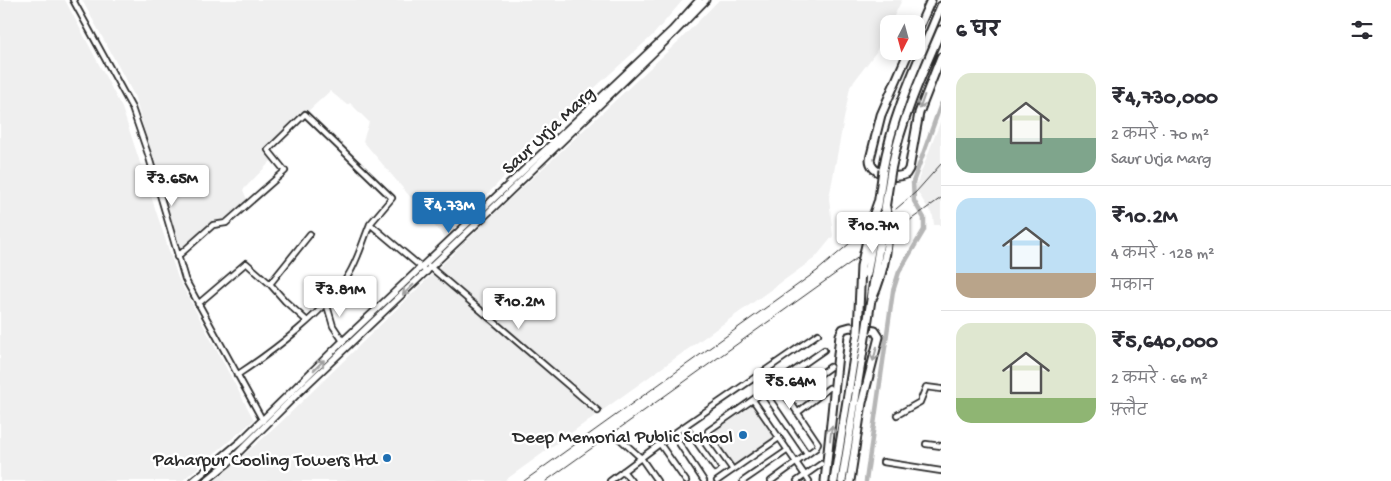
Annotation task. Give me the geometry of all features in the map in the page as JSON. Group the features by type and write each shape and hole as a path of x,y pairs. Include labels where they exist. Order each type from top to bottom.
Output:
{"main road":[{"path":"924,15 931,0"},
{"path":"887,170 888,143 900,107 941,6"},
{"path":"842,481 862,332 860,318 887,170 908,109 940,33"},
{"path":"905,60 881,115 870,159 871,166 875,171 896,176 903,176 909,169 918,113 941,57"},
{"path":"834,481 862,332 869,306 881,202"},
{"path":"825,481 840,334 843,329 850,327 875,331 879,337 862,403 850,481"}],"street":[{"path":"74,0 132,108 148,154 185,279 267,426"},
{"name":"Saur Urja Marg","path":"206,481 267,426 426,267 704,0"},
{"path":"178,257 213,224 226,223 285,172 268,150 305,114 392,198 370,224 349,274 326,302 271,352 237,374"},
{"path":"370,224 426,267 598,412"},
{"path":"270,284 310,234"},
{"path":"198,304 246,263 307,321"},
{"name":"Saur Urja Marg","path":"193,481 214,465 263,420 343,341 426,267"},
{"path":"326,302 333,326 343,341"},
{"path":"611,481 673,434 818,334"},
{"path":"338,346 343,351"},
{"path":"732,470 708,431 824,350"},
{"path":"787,398 830,367"},
{"path":"768,369 818,443 816,448 771,481"},
{"path":"755,378 808,454"},
{"path":"897,415 918,404 926,387 941,388"},
{"path":"797,413 829,388"},
{"path":"753,400 809,481"},
{"path":"685,426 715,468"},
{"path":"673,434 704,481"},
{"path":"717,481 779,438"},
{"path":"620,439 641,458 657,481"},
{"path":"660,444 686,481"},
{"path":"926,444 941,446"},
{"path":"743,481 788,450"},
{"path":"883,462 941,471"},
{"path":"796,481 821,464"},
{"path":"624,471 631,481"}],"shaded area":[{"path":"0,0 65,0 122,108 178,278 254,420 182,481 0,481"},
{"path":"82,0 683,0 653,35 559,120 445,238 363,141 369,122 350,103 347,105 330,91 306,113 300,112 264,149 273,159 243,190 248,202 218,224 213,220 181,252 134,95"},
{"path":"719,0 902,0 894,15 880,15 880,44 850,87 829,198 833,236 815,258 504,481 214,481 277,426 495,213 681,39"},
{"path":"941,120 941,225 934,225 933,216 915,188"},
{"name":"Deep Memorial Public School","path":"753,405 775,437 733,466 711,434"}],"waterway":[{"path":"866,481 893,291 899,272 924,230 924,218 914,201 913,182 941,104"}],"railway":[{"path":"896,209 916,192 941,164"},
{"path":"546,481 941,198"},
{"path":"524,481 817,271 856,238"}],"place":[{"name":"Deep Memorial Public School","path":"743,435"},
{"name":"Paharpur Cooling Towers ltd","path":"387,458"}]}
